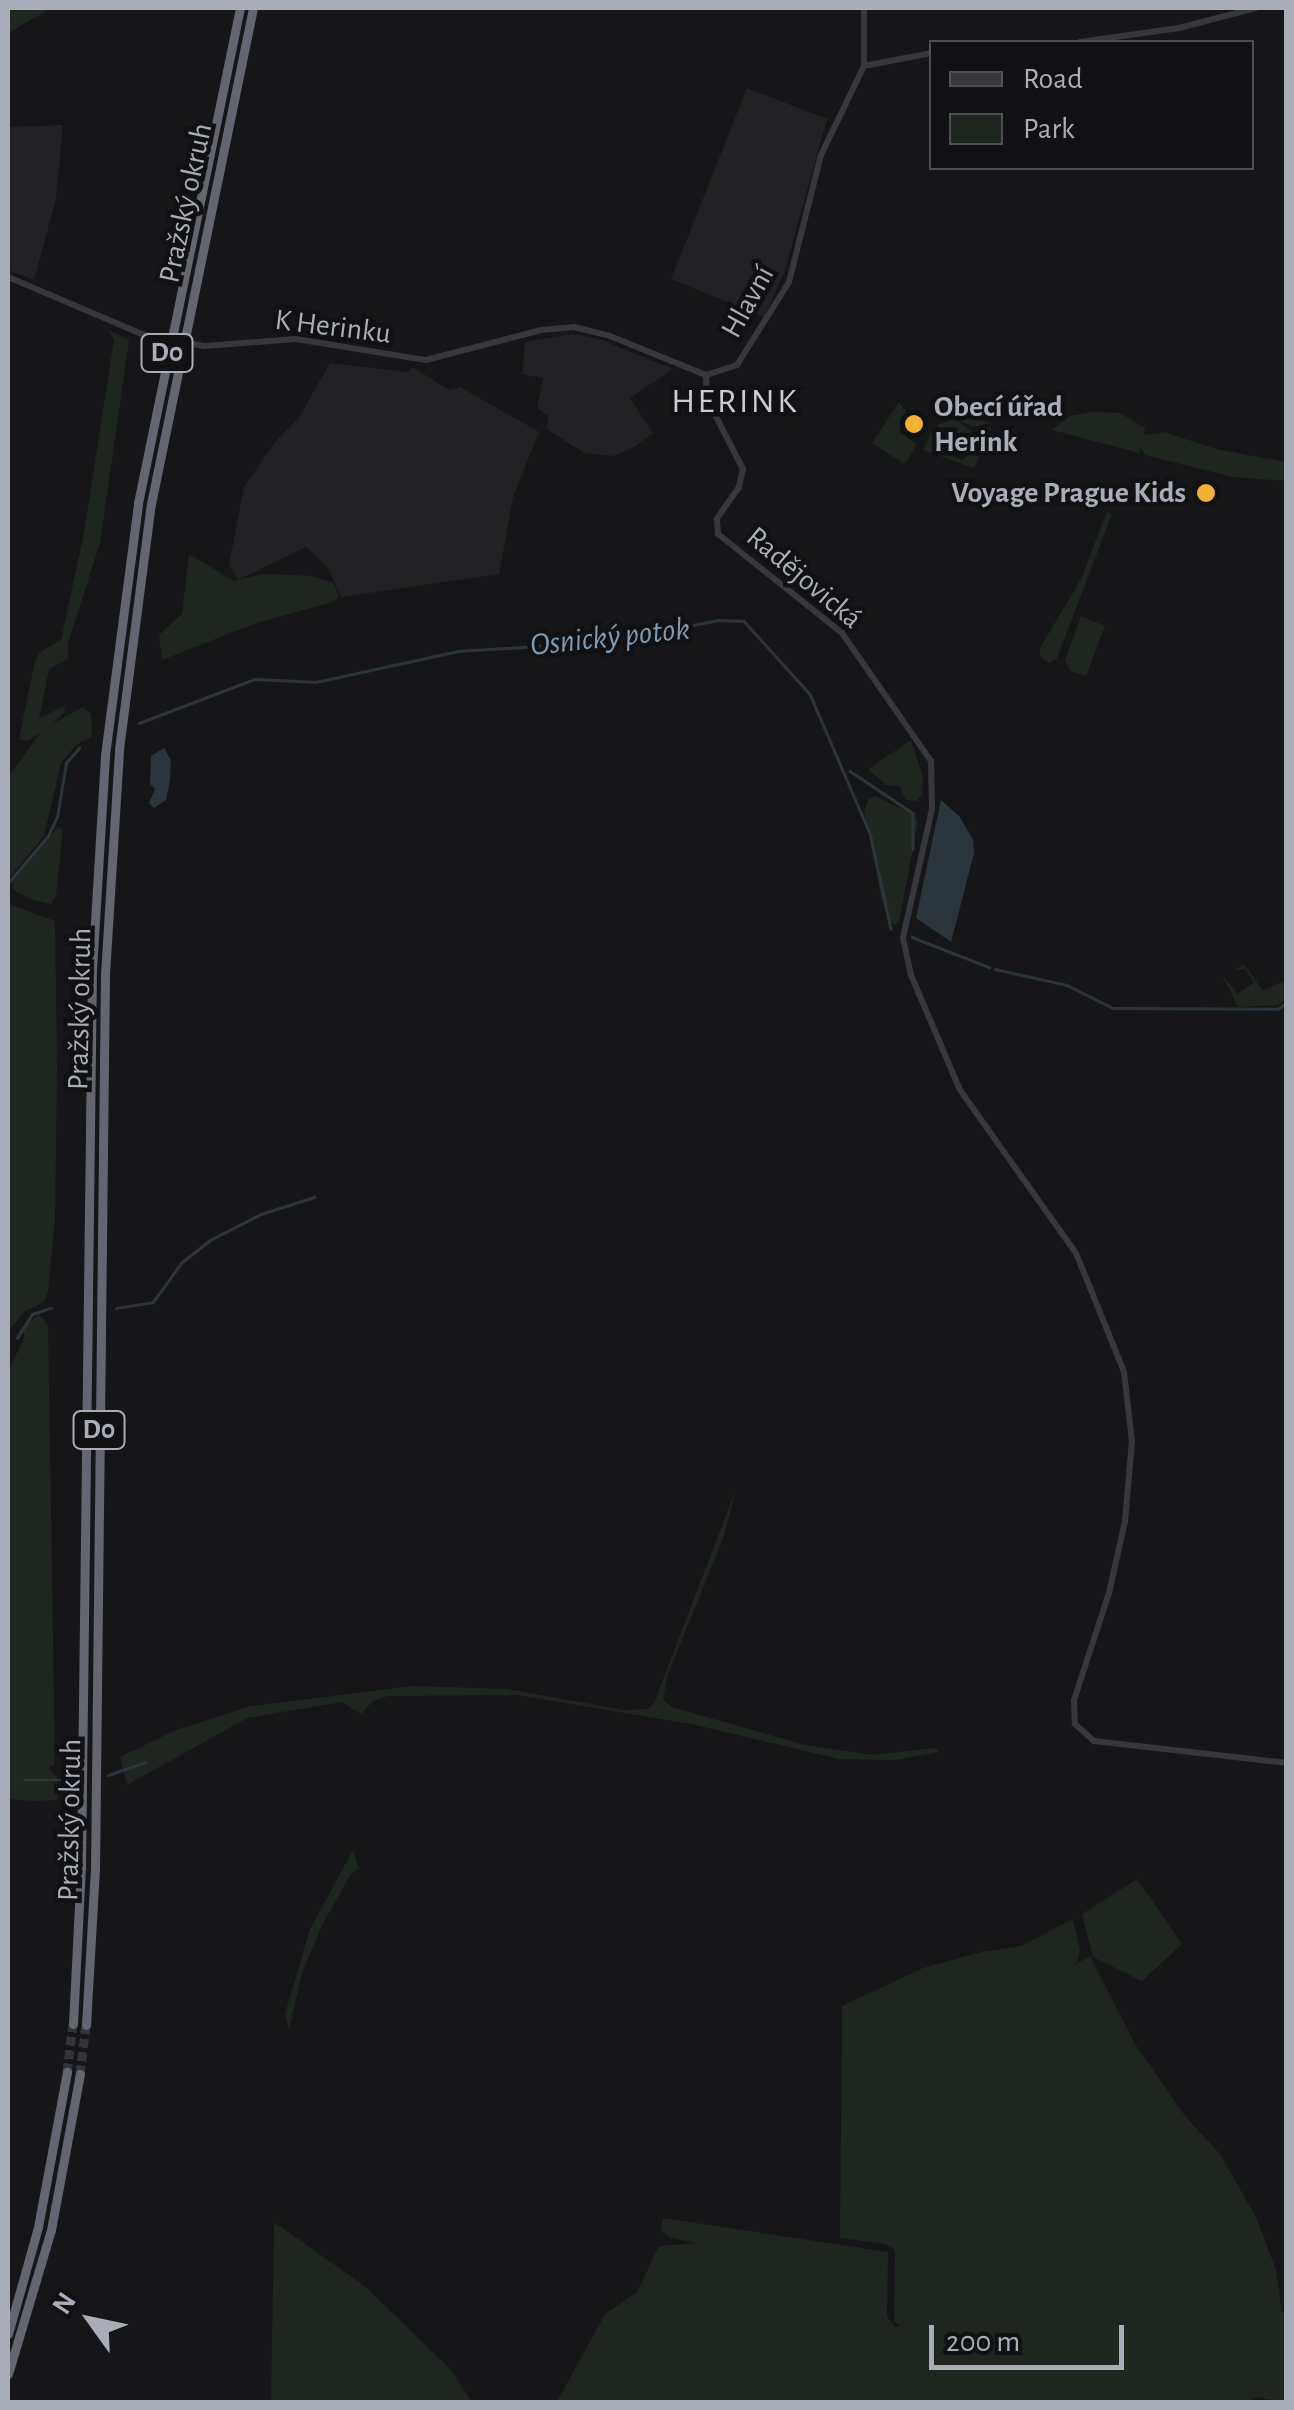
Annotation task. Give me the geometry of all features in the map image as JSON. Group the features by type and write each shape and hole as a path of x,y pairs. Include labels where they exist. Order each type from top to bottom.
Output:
{"highway":[{"name":"Pražský okruh","path":"73,2024 82,1829 92,970 106,755 114,673 157,400 240,8"},
{"name":"Pražský okruh","path":"86,2025 96,1869 104,993 118,749 166,420 253,8"},
{"path":"8,2334 38,2227 68,2072"},
{"path":"8,2374 51,2230 80,2074"}],"street":[{"path":"864,8 864,66 929,54"},
{"path":"1094,40 1180,28 1256,8"},
{"name":"Hlavní","path":"706,376 738,365 789,282 822,155 864,66"},
{"name":"K Herinku","path":"8,278 144,335 204,346 296,339 426,360 541,330 574,327 610,336 706,376"},
{"name":"Radějovická","path":"706,376 707,399 742,469 739,487 718,519 718,534 842,633 927,752 935,779 903,938 910,975 960,1090 1076,1252 1130,1399 1132,1441 1125,1522 1109,1593 1074,1700 1076,1724 1094,1741 1286,1762"}],"shaded area":[{"path":"747,88 827,119 784,273 764,317 671,279"},
{"path":"63,125 56,199 34,280 8,270 8,127"},
{"path":"572,334 599,339 673,369 630,398 653,433 614,456 584,453 547,429 548,415 537,408 543,378 522,374 525,342"},
{"path":"330,363 408,372 413,367 449,390 460,387 539,432 513,497 499,574 341,597 328,568 306,547 238,580 229,565 244,487 276,441 298,419"},
{"path":"164,748 171,760 170,780 166,800 154,808 149,803 155,789 150,784 151,756"},
{"path":"941,800 959,816 973,839 974,853 951,942 916,918"}],"green space":[{"path":"8,8 52,8 8,33"},
{"path":"108,330 129,340 100,543 68,643 68,659 49,669 39,719 64,706 65,712 52,724 83,707 91,714 91,737 76,745 61,763 44,836 8,879 8,777 41,732 27,741 19,739 35,661 40,652 61,640 84,533 114,340"},
{"path":"899,402 907,413 899,432 917,444 905,464 872,443"},
{"path":"942,409 989,423 974,427 955,419 972,431 975,444 980,439 977,429 992,427 974,468 923,450 932,432 940,451 963,460 973,448 958,454 945,448 938,425 953,419 939,414"},
{"path":"1120,413 1145,428 1144,435 1164,432 1216,449 1286,462 1286,481 1233,477 1145,455 1141,448 1139,453 1052,430 1070,416"},
{"path":"1107,511 1112,514 1057,658 1048,663 1040,656 1040,648 1081,579"},
{"path":"189,554 234,581 262,574 312,576 333,583 339,596 333,602 256,623 162,660 159,635 182,614"},
{"path":"1081,616 1105,626 1086,676 1070,671 1065,660"},
{"path":"911,740 923,777 922,795 916,801 906,800 899,786 886,785 868,769"},
{"path":"875,796 916,816 918,823 899,922 895,925 889,922 882,900 864,812 868,800"},
{"path":"58,827 63,830 56,896 51,904 32,900 13,890 12,882"},
{"path":"8,904 55,921 57,1067 55,1222 48,1291 44,1302 24,1312 8,1332"},
{"path":"1244,964 1263,991 1283,981 1286,999 1279,1005 1238,1007 1222,975 1238,994 1254,982 1245,969 1235,970"},
{"path":"39,1314 48,1325 55,1755 54,1765 48,1768 57,1777 59,1789 57,1800 35,1801 8,1799 8,1372 24,1338 24,1327"},
{"path":"736,1489 724,1536 668,1674 663,1699 671,1707 805,1745 872,1755 935,1748 939,1752 896,1760 839,1759 696,1725 517,1695 388,1696 373,1701 361,1714 342,1702 247,1718 127,1785 120,1757 176,1730 251,1706 412,1686 507,1689 624,1710 647,1709 654,1703"},
{"path":"353,1850 359,1869 351,1874 322,1925 302,1973 289,2029 285,2014 310,1929"},
{"path":"1137,1879 1182,1944 1142,1981 1093,1957 1082,1914"},
{"path":"1073,1919 1080,1951 1063,2004 1076,1964 1090,1956 1135,2044 1185,2116 1220,2154 1257,2219 1276,2270 1282,2312 1286,2313 1286,2402 1255,2397 1249,2402 557,2402 605,2314 637,2292 659,2246 696,2243 671,2238 661,2231 663,2218 888,2252 887,2316 895,2327 900,2326 894,2321 895,2250 885,2244 840,2238 842,2006 923,1968 1021,1946"},
{"path":"274,2222 366,2287 450,2369 472,2402 271,2402"}],"waterway":[{"name":"Osnický potok","path":"139,723 255,679 316,682 458,651 606,642 718,620 744,621 810,694 870,833 891,929"},
{"name":"Osnický potok","path":"8,883 48,836 57,817 66,763 79,748"},
{"path":"850,771 913,813 913,849"},
{"name":"Osnický potok","path":"912,937 989,967"},
{"name":"Osnický potok","path":"995,969 1067,985 1113,1008 1278,1009 1286,1003"},
{"path":"116,1308 153,1302 182,1262 210,1240 261,1214 314,1197"},
{"path":"17,1338 32,1314 51,1308"},
{"path":"108,1775 145,1762"},
{"path":"24,1780 64,1780"}],"tunnel":[{"path":"67,2072 73,2024"},
{"path":"80,2074 86,2025"}],"place":[{"name":"Obecí úřad Herink","path":"914,424"},
{"name":"Voyage Prague Kids","path":"1206,493"}],"district":[{"name":"HERINK","path":"735,402"}]}
